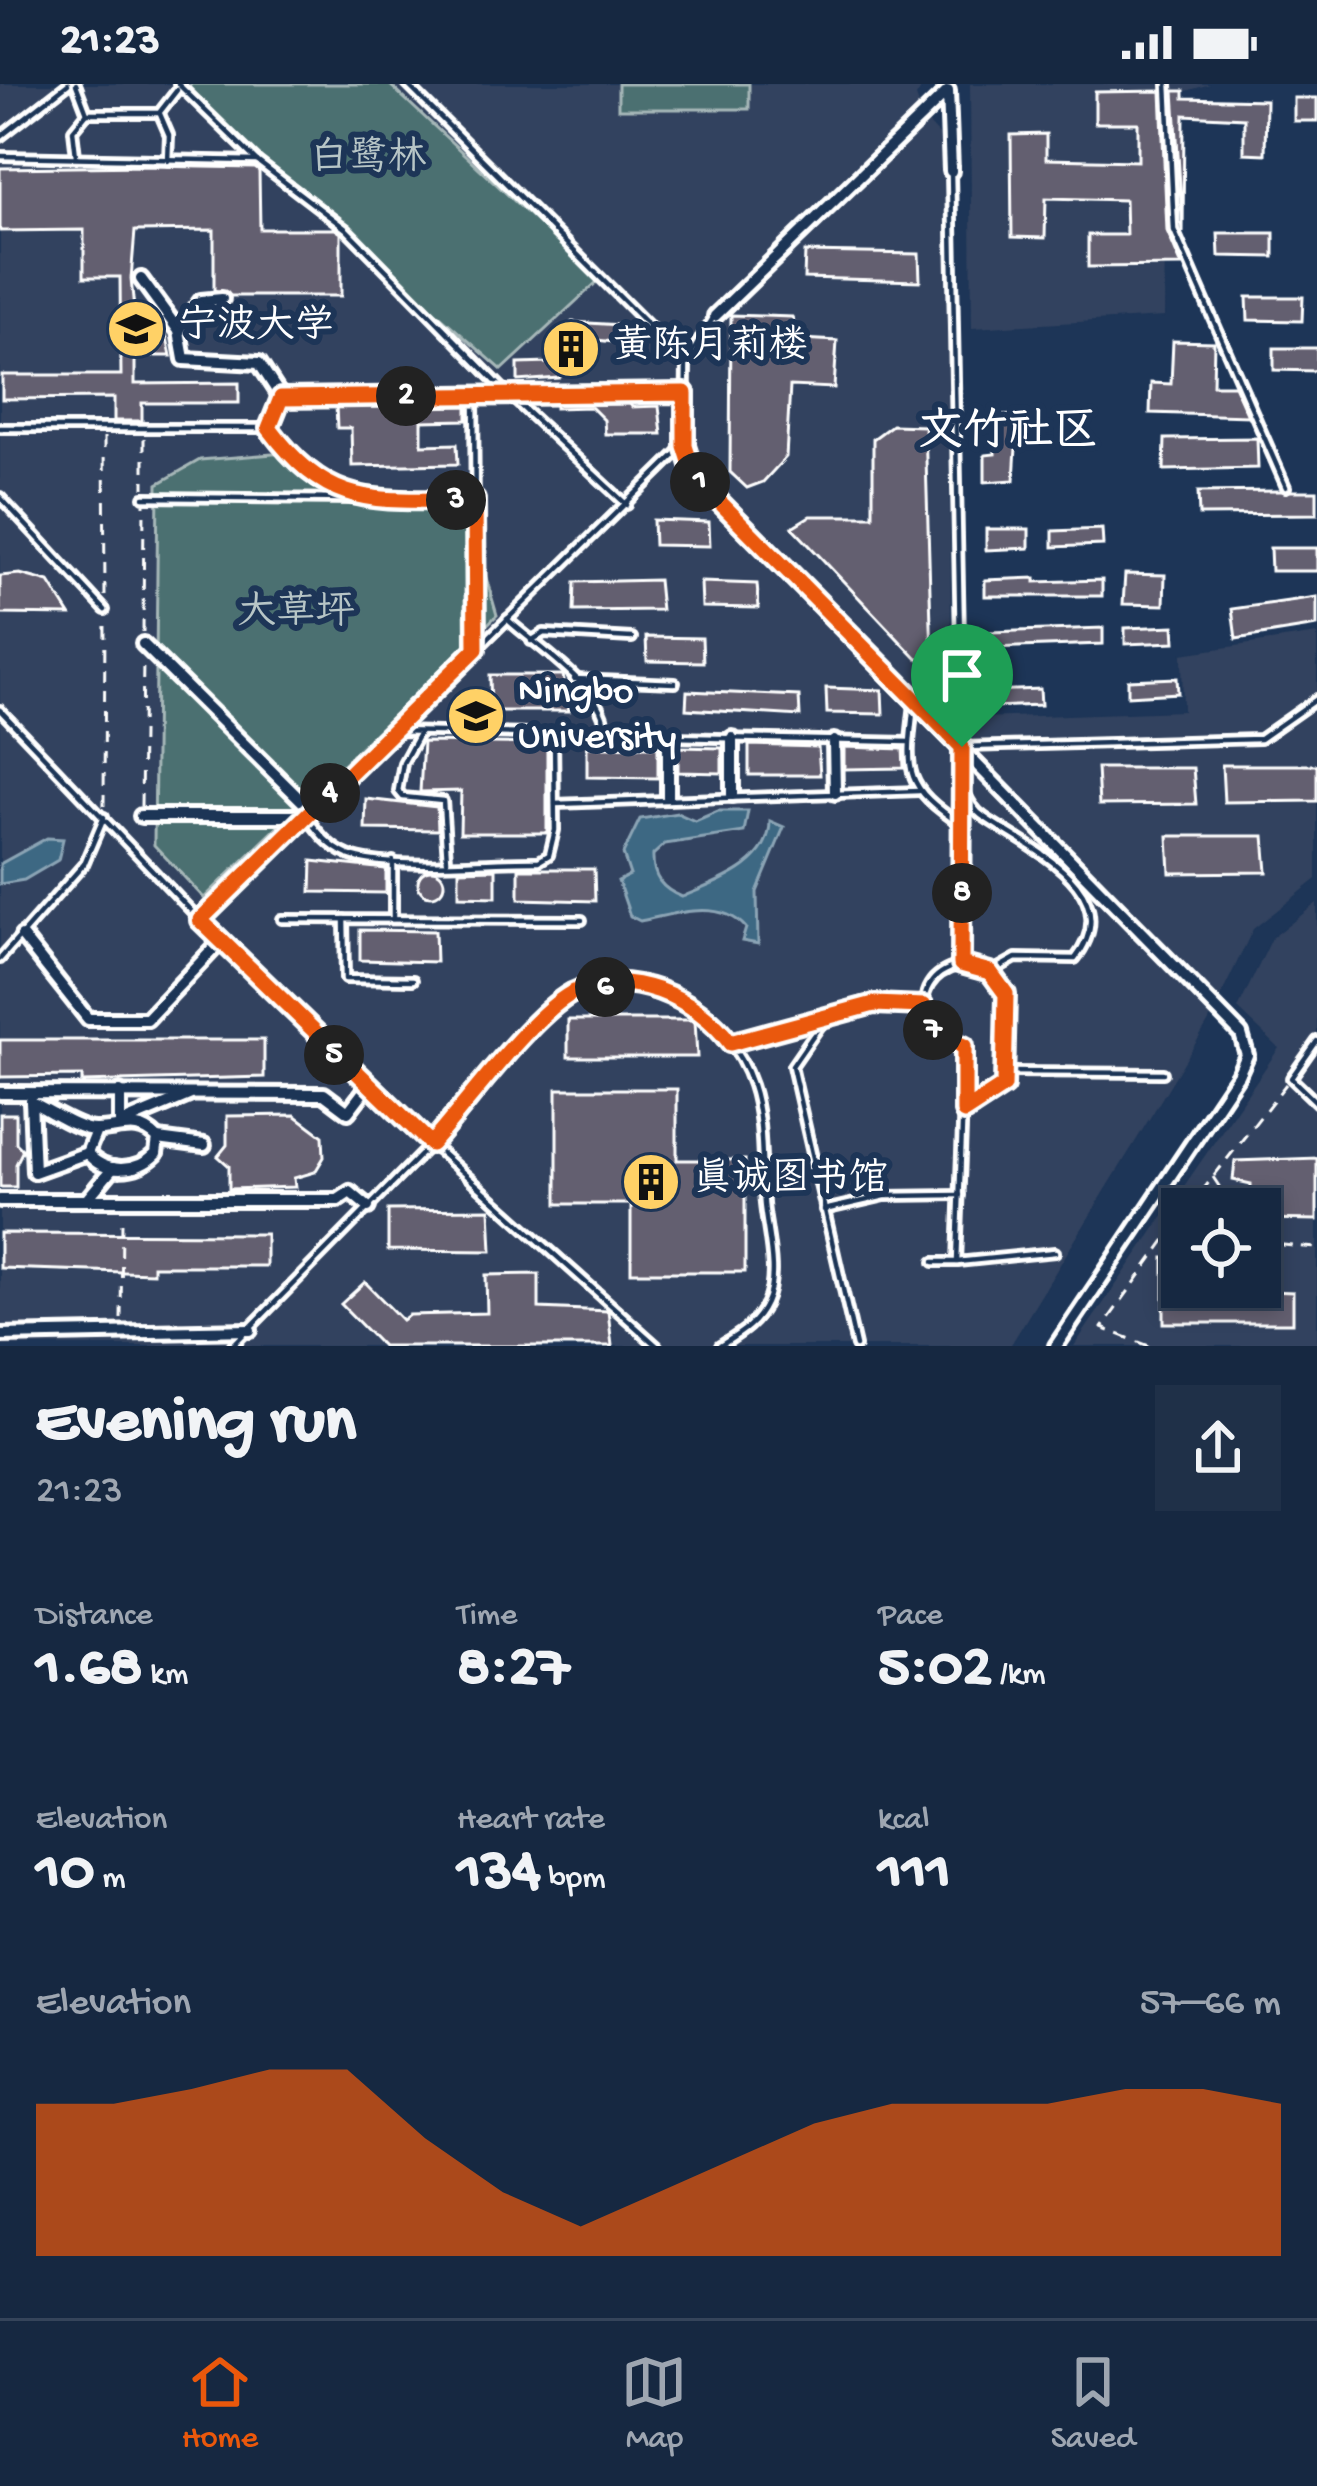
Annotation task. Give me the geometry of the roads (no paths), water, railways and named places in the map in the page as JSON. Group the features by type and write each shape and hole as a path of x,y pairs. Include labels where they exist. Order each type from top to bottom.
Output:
{"street":[{"path":"950,87 951,171"},
{"path":"715,316 950,87"},
{"path":"141,279 179,331 184,359 259,363 281,398"},
{"path":"179,331 201,301 222,299"},
{"path":"685,446 695,477 1230,1018 1247,1055 1056,1346"},
{"path":"143,644 309,813"},
{"path":"668,737 668,797"},
{"path":"732,738 732,795"},
{"path":"835,741 835,793"},
{"path":"141,816 309,813"},
{"path":"22,936 88,1019 147,1019 220,943"},
{"path":"0,1093 30,1098 120,1092 324,1094 348,1112 368,1087"},
{"path":"120,1092 120,1124"},
{"path":"30,1098 96,1131 192,1094"},
{"path":"30,1098 34,1198"},
{"path":"120,1124 138,1126 158,1139 204,1145"},
{"path":"34,1172 87,1153 96,1131"},
{"path":"87,1153 94,1162 117,1168 151,1160 158,1139"},
{"path":"88,1198 117,1168"},
{"path":"117,1168 123,1199"},
{"path":"0,1200 338,1200 350,1192 368,1208"},
{"path":"0,1335 250,1330"}],"lane":[{"path":"0,137 72,84 87,113"},
{"path":"407,84 686,363"},
{"path":"1167,84 1174,230 1286,487"},
{"path":"159,113 178,86 257,161 346,229 508,395 627,506"},
{"path":"87,113 159,113"},
{"path":"76,158 73,130 87,113"},
{"path":"159,113 170,134 168,160"},
{"path":"0,156 257,161"},
{"path":"951,171 962,747 961,964"},
{"path":"200,920 685,446 686,363 715,316"},
{"path":"269,428 281,398 685,393"},
{"path":"474,395 476,649"},
{"path":"0,428 269,428 316,482 372,499"},
{"path":"0,497 105,610"},
{"path":"144,497 475,500"},
{"path":"507,619 603,711 606,736"},
{"path":"531,640 544,633 632,638"},
{"path":"574,680 675,683"},
{"path":"914,699 909,742 912,776 919,791 962,825"},
{"path":"962,747 1260,739 1317,700"},
{"path":"0,710 220,943 368,1087 652,1345"},
{"path":"393,731 909,742"},
{"path":"420,732 403,763 398,790 403,797 443,801 447,860"},
{"path":"309,813 325,841 348,855 393,861 539,861 549,855 555,804 554,734"},
{"path":"962,787 987,820 1034,844 1066,872 1088,906 1088,942 1075,959 1016,958 990,972"},
{"path":"555,804 919,791"},
{"path":"0,958 84,864 104,817"},
{"path":"393,861 393,919"},
{"path":"282,919 583,920"},
{"path":"344,919 345,979 413,980"},
{"path":"957,1262 964,1046 935,1034 924,1006 939,973 961,964 990,972 1006,994 1004,1086 964,1112"},
{"path":"232,1346 431,1144 547,1013 575,992 618,985 652,987 715,1022 753,1087 772,1285 750,1328 720,1346"},
{"path":"730,1043 874,1004 924,1006"},
{"path":"828,1014 792,1066 856,1346"},
{"path":"1317,1041 1291,1078 1317,1103"},
{"path":"1004,1072 1163,1073"},
{"path":"824,1210 885,1196 961,1195"},
{"path":"934,1262 1055,1252"},
{"path":"0,1335 12,1346"}],"place":[{"name":"宁波大学","path":"136,329"},
{"name":"黄陈月莉楼","path":"571,349"},
{"name":"Ningbo University","path":"476,716"},
{"name":"真诚图书馆","path":"651,1182"}],"district":[{"name":"文竹社区","path":"1008,434"}],"park label":[{"name":"白鹭林","path":"368,161"},
{"name":"大草坪","path":"296,615"}]}
